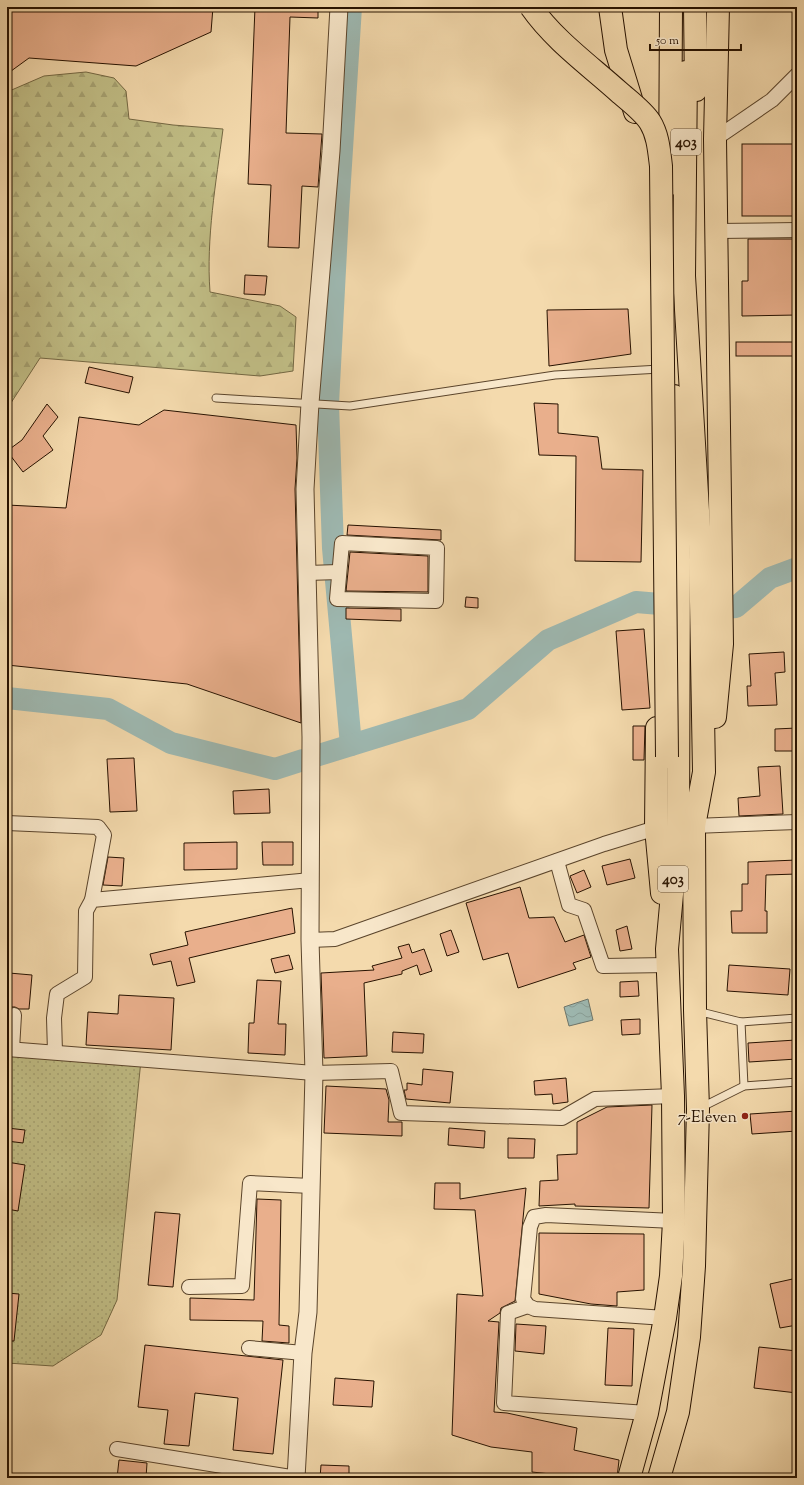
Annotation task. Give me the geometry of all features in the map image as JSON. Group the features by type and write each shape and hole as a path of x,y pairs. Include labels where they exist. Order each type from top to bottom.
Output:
{"highway":[{"path":"518,7 638,122 649,139 660,369 656,828 667,957"},
{"path":"531,7 542,22 631,102 649,121 657,139 661,166 667,757 667,957"},
{"path":"610,7 616,50 638,122"},
{"name":"403","path":"629,1478 647,1413 665,1318 671,1276 674,1221 673,1096 667,957 678,828 679,560 677,276 671,7"},
{"name":"403","path":"659,1478 678,1412 689,1338 694,1266 698,1109 695,1010 694,826 704,766 700,544 677,276 686,147 686,7"},
{"path":"695,7 695,276 712,647 704,766"},
{"path":"704,766 711,752 722,644 715,139 718,7"}],"street":[{"path":"117,1449 296,1478 303,1353 308,1312 314,1073 310,940 311,737 305,489 310,403 331,151 339,7"},
{"path":"715,139 772,100 797,75"},
{"path":"717,231 797,230"},
{"path":"342,543 437,548 436,601 338,599 333,572 342,543"},
{"path":"307,573 333,572"},
{"path":"694,826 797,822"},
{"path":"7,823 98,827 104,835 92,900 86,911 85,976 57,994 54,1018 55,1052"},
{"path":"310,940 335,939 557,860 656,828"},
{"path":"557,860 569,905 584,910 603,966 667,957"},
{"path":"92,900 311,880"},
{"path":"14,1015 10,1049 314,1073 391,1071 401,1113 562,1118 595,1098 673,1096"},
{"path":"189,1287 242,1286 250,1183 311,1186"},
{"path":"665,1318 535,1309 528,1306 524,1299 530,1227 534,1217 546,1215 674,1221"},
{"path":"528,1306 508,1313 504,1403 647,1413"},
{"path":"249,1348 303,1353"}],"lane":[{"path":"216,398 350,406 555,375 660,369"},
{"path":"695,1010 741,1022 797,1018"},
{"path":"741,1022 744,1086"},
{"path":"698,1109 744,1086 797,1082"}],"green space":[{"path":"86,72 114,78 126,91 129,119 173,125 223,129 209,251 210,292 280,306 296,317 293,371 260,376 40,358 7,409 7,92 44,76"},
{"path":"7,1049 141,1060 117,1300 101,1335 53,1366 7,1363"}],"water":[{"path":"588,999 593,1020 569,1026 564,1007"}],"building":[{"path":"7,7 213,7 211,32 136,66 29,58 7,74"},
{"path":"255,7 318,7 318,18 290,17 286,133 322,134 318,187 302,186 299,248 268,247 271,185 248,184"},
{"path":"742,144 797,144 797,216 742,216"},
{"path":"748,239 797,239 797,315 742,316 742,281 748,281"},
{"path":"245,275 267,276 265,295 244,294"},
{"path":"628,309 631,354 549,366 547,310"},
{"path":"736,342 797,342 797,356 736,356"},
{"path":"89,367 133,377 129,393 85,383"},
{"path":"534,403 558,404 558,433 598,437 602,469 643,470 641,562 575,561 576,456 539,455"},
{"path":"47,404 58,417 43,436 53,450 23,472 7,451 22,440"},
{"path":"164,410 296,425 297,458 295,489 301,723 187,684 7,665 7,505 66,508 79,417 139,425"},
{"path":"348,525 441,530 441,540 347,535"},
{"path":"350,552 428,556 428,592 346,591"},
{"path":"466,597 478,598 478,608 465,607"},
{"path":"346,608 401,609 401,621 346,619"},
{"path":"644,629 650,708 622,710 616,631"},
{"path":"784,652 785,672 775,673 777,705 748,706 747,686 751,686 749,654"},
{"path":"633,726 645,726 644,760 633,760"},
{"path":"797,728 797,751 775,751 775,729"},
{"path":"134,758 137,811 110,812 107,759"},
{"path":"780,766 783,814 739,816 738,798 760,796 758,767"},
{"path":"269,789 270,813 234,814 233,791"},
{"path":"237,842 237,869 184,870 184,843"},
{"path":"262,842 293,842 293,865 263,865"},
{"path":"108,857 124,858 122,886 103,885"},
{"path":"630,859 635,878 607,885 602,866"},
{"path":"797,860 797,874 766,875 765,911 767,911 767,933 732,933 731,911 742,911 742,884 748,884 748,862"},
{"path":"584,870 591,887 577,893 570,876"},
{"path":"520,887 529,918 554,917 565,942 584,935 591,957 573,963 576,969 518,988 508,953 483,960 466,903"},
{"path":"292,908 295,933 189,958 195,982 177,986 171,961 153,965 150,954 188,945 185,932"},
{"path":"627,926 632,949 620,951 616,930"},
{"path":"451,930 459,952 447,956 440,934"},
{"path":"409,944 412,953 424,949 432,971 420,975 417,965 402,971 402,974 364,983 367,1056 324,1058 321,973 374,970 372,966 402,958 398,947"},
{"path":"289,955 293,969 275,973 271,959"},
{"path":"729,965 790,969 788,995 727,991"},
{"path":"9,973 32,975 29,1009 7,1007"},
{"path":"257,980 281,981 278,1024 286,1024 285,1055 248,1053 249,1023 254,1023"},
{"path":"638,981 639,996 620,997 620,982"},
{"path":"119,995 174,998 171,1050 86,1045 88,1012 118,1014"},
{"path":"640,1019 640,1034 622,1035 621,1020"},
{"path":"393,1032 424,1034 423,1053 392,1052"},
{"path":"796,1040 797,1059 749,1062 748,1043"},
{"path":"423,1069 453,1072 450,1103 406,1099 404,1090 407,1090 407,1083 422,1085"},
{"path":"566,1078 568,1102 553,1104 552,1094 535,1095 534,1081"},
{"path":"326,1086 386,1089 389,1100 388,1122 402,1122 402,1136 324,1133"},
{"path":"652,1105 649,1208 575,1206 575,1204 539,1206 540,1181 558,1180 557,1155 577,1154 577,1122 607,1107"},
{"path":"797,1111 797,1131 752,1134 750,1114"},
{"path":"7,1128 25,1130 23,1143 7,1141"},
{"path":"449,1128 485,1131 484,1148 448,1145"},
{"path":"508,1138 535,1139 534,1158 508,1158"},
{"path":"7,1162 25,1165 18,1211 7,1209"},
{"path":"435,1183 460,1183 460,1199 526,1188 515,1301 501,1308 500,1313 488,1321 499,1322 494,1412 507,1413 577,1428 574,1450 619,1460 617,1478 588,1478 532,1472 532,1452 491,1447 452,1435 457,1294 483,1296 475,1210 434,1209"},
{"path":"257,1199 281,1200 279,1325 289,1326 289,1343 262,1341 263,1321 190,1320 190,1298 254,1300"},
{"path":"155,1212 180,1214 173,1287 148,1285"},
{"path":"539,1233 644,1234 644,1290 617,1292 617,1306 591,1304 539,1294"},
{"path":"797,1278 797,1325 780,1328 770,1284"},
{"path":"7,1293 19,1294 14,1341 7,1341"},
{"path":"516,1324 546,1326 544,1354 515,1351"},
{"path":"608,1328 634,1329 632,1386 605,1385"},
{"path":"145,1345 283,1360 273,1454 233,1450 238,1398 195,1393 189,1446 164,1444 168,1410 138,1407"},
{"path":"759,1347 797,1351 797,1393 754,1388"},
{"path":"335,1378 374,1381 372,1407 333,1405"},
{"path":"119,1460 147,1463 146,1478 117,1478"},
{"path":"321,1465 349,1466 349,1478 320,1478"}],"waterway":[{"path":"351,7 328,404 333,548 351,745"},
{"path":"710,609 736,607 770,578 797,568"},
{"path":"319,755 468,709 548,640 636,602 672,605"},
{"path":"7,698 108,709 171,743 275,769 303,760"}],"place":[{"name":"7-Eleven","path":"745,1116"}]}
